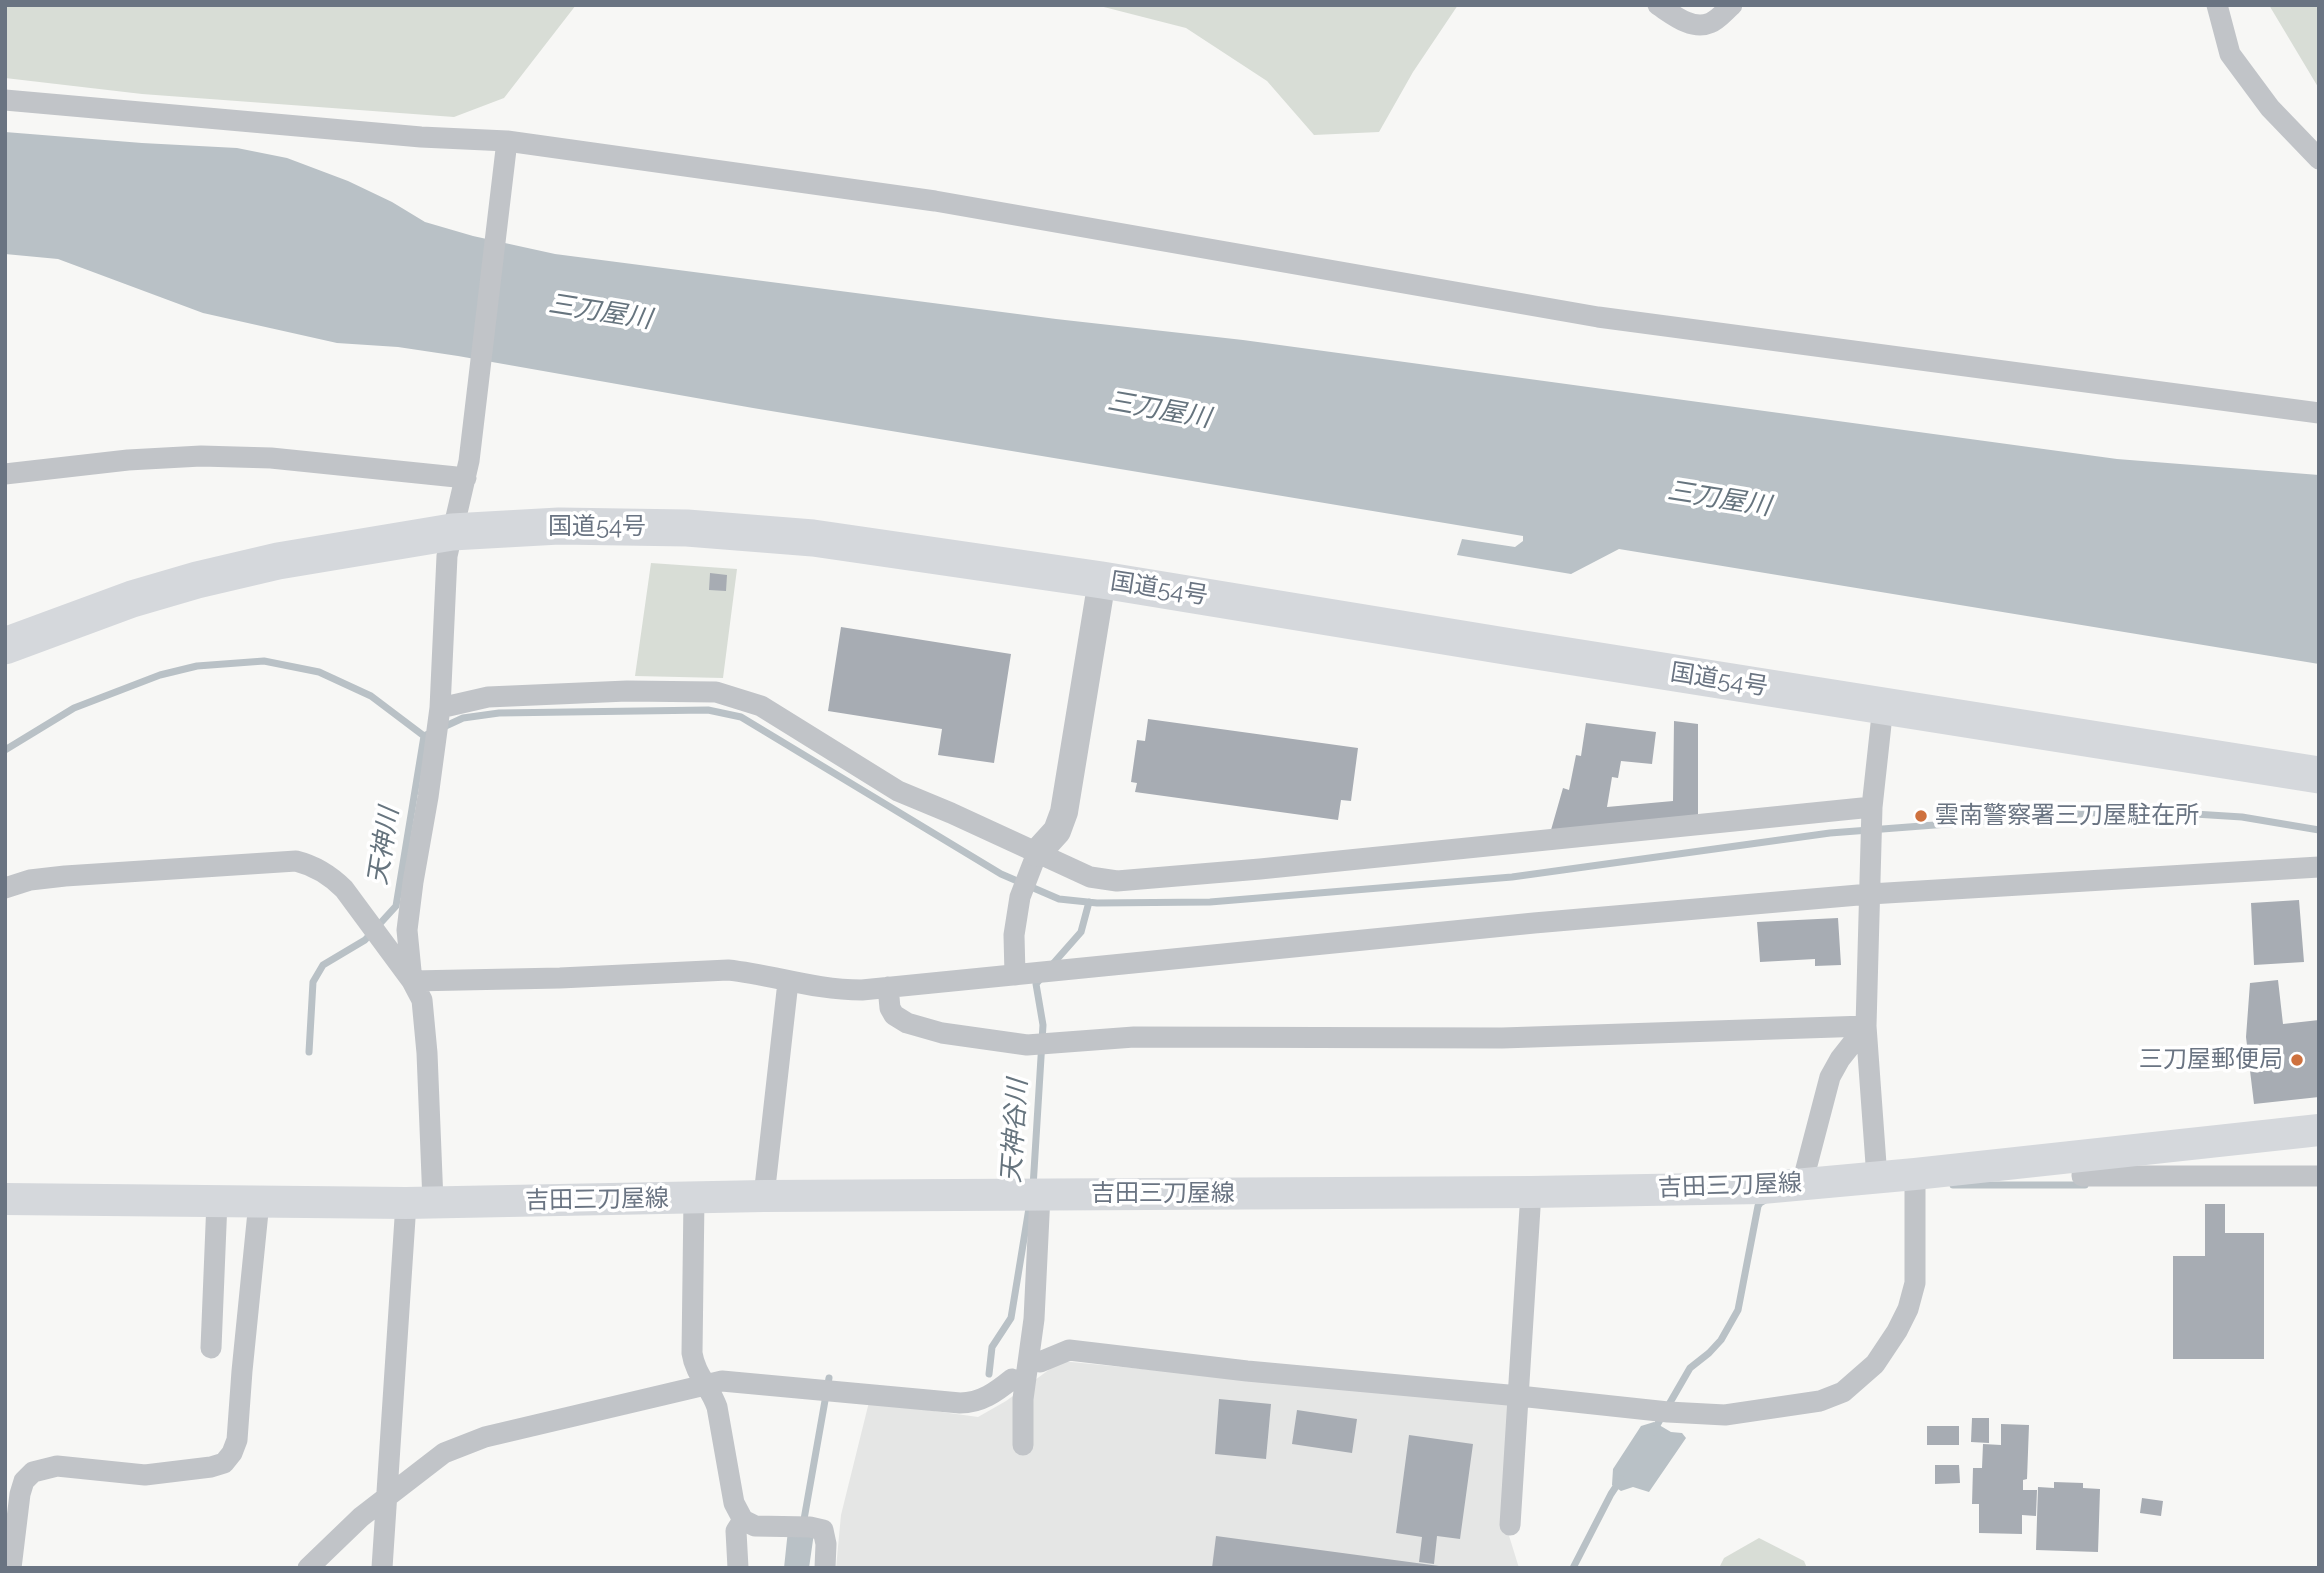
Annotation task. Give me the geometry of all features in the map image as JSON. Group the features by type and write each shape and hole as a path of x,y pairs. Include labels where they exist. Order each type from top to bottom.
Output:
{"highway":[{"name":"国道54号","path":"5,646 132,599 278,561 452,532 559,526 687,527 813,538 1102,580 2319,775"}],"main road":[{"name":"吉田三刀屋線","path":"5,1199 420,1203 764,1196 1531,1192 1762,1188 2319,1130"}],"street":[{"path":"1658,5 1682,20 1703,25 1712,23 1732,5"},
{"path":"2217,5 2230,54 2270,108 2319,159"},
{"path":"5,100 507,146 934,201 1598,317 2319,413"},
{"path":"412,981 407,930 440,708 447,556 467,469 507,146"},
{"path":"5,474 128,460 201,456 467,469"},
{"path":"1015,975 1014,935 1020,897 1037,853 1057,831 1064,812 1102,580"},
{"path":"440,708 488,697 627,691 716,692 761,706 898,791 1090,877 1117,881 1871,811"},
{"path":"1877,1178 1866,1026 1871,811 1883,706"},
{"path":"5,888 30,880 65,876 296,861 308,864 332,877 344,889 412,981 422,1000 428,1053 420,1203 385,1499 382,1568"},
{"path":"412,981 547,979 728,970 753,972 788,982 834,990 888,987 1521,924 1870,894 2319,867"},
{"path":"764,1196 788,982"},
{"path":"888,987 890,1008 894,1015 907,1023 942,1033 1027,1045 1134,1037 1502,1038 1866,1026"},
{"path":"1802,1184 1830,1077 1840,1059 1866,1026"},
{"path":"2083,1155 2082,1176 2319,1177"},
{"path":"1040,1362 1069,1350 1247,1371 1668,1412 1725,1415 1820,1401 1843,1392 1875,1364 1908,1309 1915,1283 1915,1174"},
{"path":"1510,1525 1531,1192"},
{"path":"1023,1445 1023,1399 1034,1319 1040,1195"},
{"path":"694,1198 692,1353 694,1367 717,1406 734,1503 743,1520 755,1526 810,1527 823,1530 826,1544 825,1568"},
{"path":"211,1348 217,1201"},
{"path":"11,1568 20,1494 24,1481 33,1472 57,1466 145,1475 211,1466 224,1462 232,1453 237,1440 259,1202"},
{"path":"308,1568 360,1517 443,1453 485,1437 722,1381 960,1403 980,1400 1012,1380"},
{"path":"738,1568 736,1531 743,1520"}],"shaded area":[{"path":"5,5 576,5 504,98 454,117 142,94 5,78"},
{"path":"1096,5 1458,5 1413,72 1379,132 1314,135 1267,81 1186,28"},
{"path":"2269,5 2319,5 2319,88 2318,87"},
{"path":"651,563 737,569 723,678 635,676"},
{"path":"1061,1361 1510,1405 1502,1513 1519,1568 836,1568 841,1515 869,1402 978,1417 1006,1401"},
{"path":"1759,1538 1804,1561 1807,1568 1719,1568 1724,1558"}],"water":[{"name":"三刀屋川","path":"5,132 237,148 287,158 348,181 392,202 425,222 473,236 555,254 1056,319 1243,340 2117,459 2319,475 2319,664 1619,549 1571,574 1457,555 1462,539 1515,547 1523,541 1523,536 753,408 458,356 398,347 337,343 203,313 58,259 5,254"},
{"path":"1654,1422 1671,1432 1682,1433 1686,1438 1649,1492 1633,1487 1621,1491 1612,1485 1613,1469 1641,1426"},
{"path":"788,1530 814,1533 809,1568 784,1568"}],"building":[{"path":"710,573 727,575 726,591 709,590"},
{"path":"841,627 1011,654 994,763 938,755 942,729 828,711"},
{"path":"1148,719 1358,748 1351,801 1341,800 1338,820 1135,792 1137,783 1131,782 1137,740 1145,741"},
{"path":"1674,721 1698,724 1698,817 1551,830 1563,788 1569,790 1576,755 1581,756 1586,723 1656,732 1652,764 1621,761 1618,778 1612,777 1607,807 1673,801"},
{"path":"2299,900 2304,962 2254,965 2251,903"},
{"path":"1838,918 1841,965 1815,966 1815,959 1760,962 1757,922"},
{"path":"2278,980 2283,1024 2319,1020 2319,1097 2254,1104 2246,1037 2250,983"},
{"path":"2205,1204 2225,1204 2225,1233 2264,1233 2264,1359 2173,1359 2173,1256 2205,1256"},
{"path":"1219,1399 1271,1404 1266,1459 1215,1454"},
{"path":"1297,1410 1357,1419 1352,1453 1292,1444"},
{"path":"1972,1418 1989,1418 1989,1443 1971,1442"},
{"path":"2001,1424 2029,1425 2027,1479 2023,1480 2023,1490 2037,1490 2036,1516 2022,1515 2022,1534 1979,1533 1979,1504 1972,1504 1973,1468 1982,1468 1983,1444 2001,1445"},
{"path":"1927,1426 1959,1426 1959,1445 1927,1445"},
{"path":"1409,1435 1473,1444 1460,1539 1437,1536 1434,1564 1419,1562 1422,1537 1396,1533"},
{"path":"1935,1465 1959,1465 1960,1483 1935,1484"},
{"path":"2054,1482 2083,1483 2083,1488 2100,1489 2098,1552 2036,1550 2038,1487 2054,1488"},
{"path":"2142,1498 2163,1501 2161,1516 2140,1513"},
{"path":"1216,1536 1439,1566 1439,1568 1212,1568"}],"waterway":[{"path":"5,750 74,708 160,675 197,666 264,661 319,672 371,696 424,736"},
{"path":"424,736 463,718 499,713 708,710 741,717 1001,874 1059,899 1097,903 1210,902 1512,877 1830,833 2131,810 2242,817 2319,830"},
{"name":"天神川","path":"309,1052 313,982 323,965 365,940 396,906 424,736"},
{"name":"天神谷川","path":"1051,966 1081,932 1089,902"},
{"name":"天神谷川","path":"1033,1187 1043,1025 1036,984 1041,978"},
{"path":"1953,1185 2085,1185"},
{"path":"1653,1432 1690,1368 1721,1340 1738,1310 1758,1206 1767,1199"},
{"name":"天神谷川","path":"989,1374 992,1347 1011,1318 1030,1202"},
{"name":"天神谷川","path":"803,1525 829,1378"},
{"path":"1573,1568 1621,1479"}],"place":[{"name":"雲南警察署三刀屋駐在所","path":"1921,816"},
{"name":"三刀屋郵便局","path":"2297,1060"}]}
